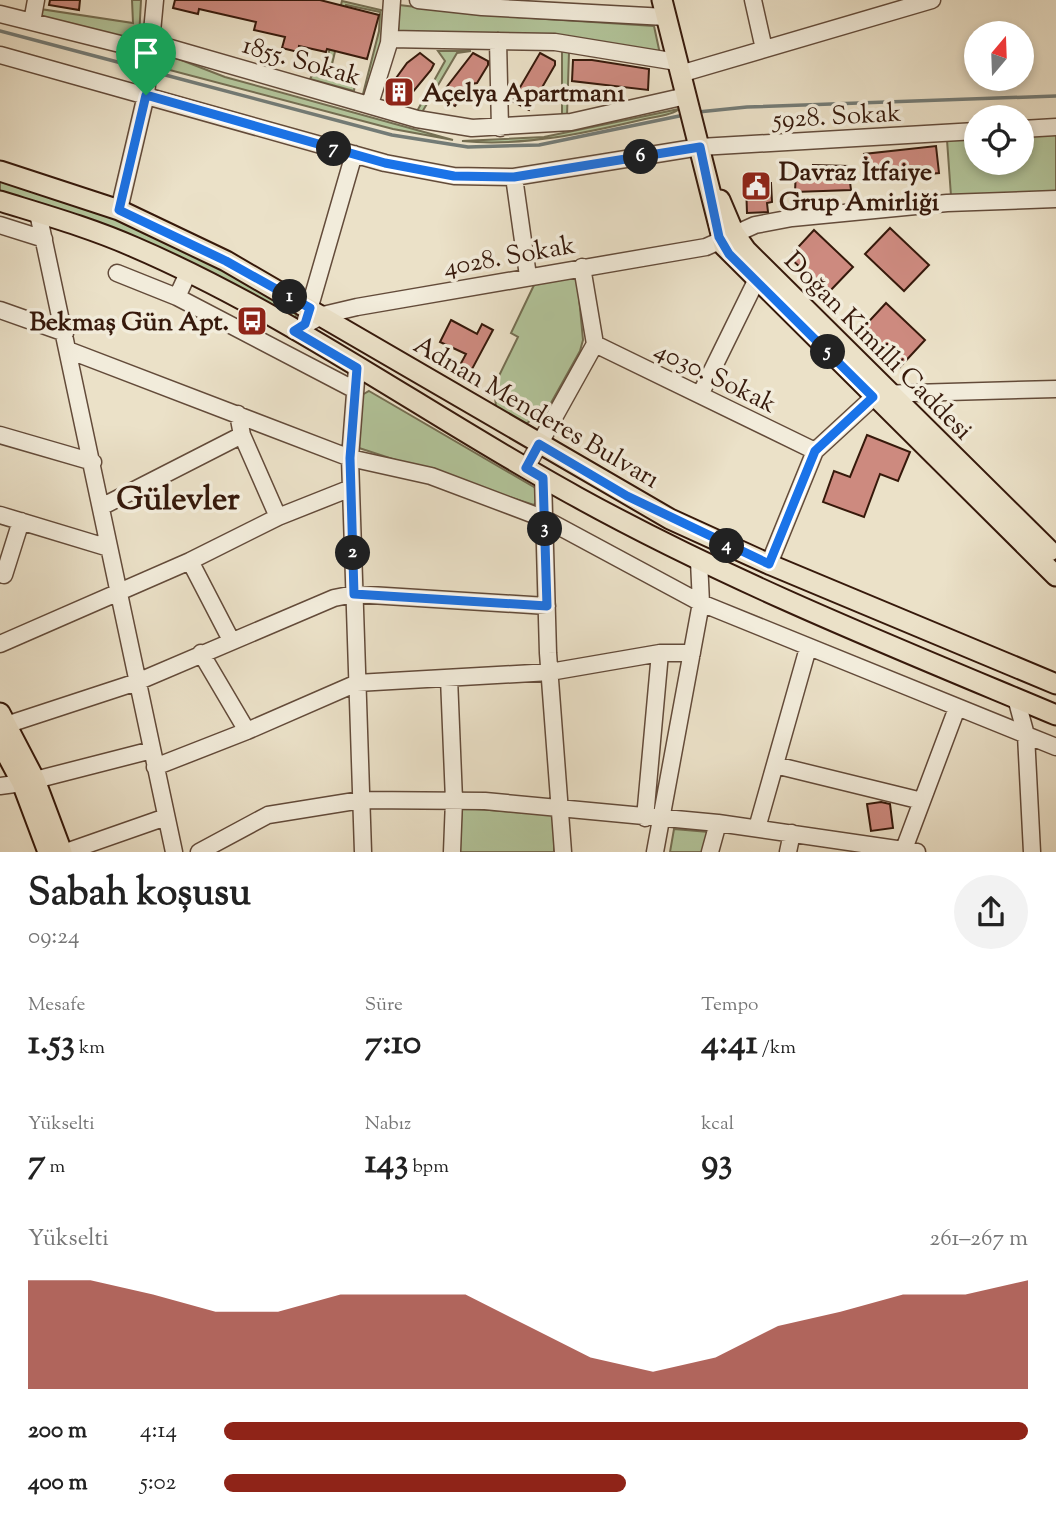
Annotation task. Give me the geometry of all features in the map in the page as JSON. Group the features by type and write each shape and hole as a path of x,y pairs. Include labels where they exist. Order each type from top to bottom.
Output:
{"main road":[{"name":"Doğan Kimilli Caddesi","path":"664,9 727,237 729,254 881,394"},
{"name":"Adnan Menderes Bulvarı","path":"0,171 119,210 216,256 308,320 539,444 659,513 769,564 1056,684"},
{"name":"Adnan Menderes Bulvarı","path":"0,201 109,237 188,273 308,320 357,368 535,473 699,561 1056,715"},
{"name":"Doğan Kimilli Caddesi","path":"727,237 746,250 881,394 1054,566"},
{"path":"2,736 64,852"},
{"path":"28,781 48,852"}],"street":[{"path":"32,22 36,0"},
{"path":"119,210 147,89 155,0"},
{"path":"370,104 390,39 392,0"},
{"path":"418,0 664,9"},
{"path":"752,0 764,49"},
{"path":"390,39 569,43 679,68 764,49 932,0"},
{"name":"1855. Sokak","path":"0,14 370,104 439,124 500,128 571,122 686,96"},
{"path":"498,41 500,128"},
{"name":"5928. Sokak","path":"0,55 147,89 354,155 444,175 514,177 700,147 964,132"},
{"path":"1034,128 1056,127"},
{"path":"308,320 354,155"},
{"path":"514,177 528,276"},
{"name":"4028. Sokak","path":"308,320 528,276 706,247 772,221 947,203 1056,199"},
{"path":"38,213 174,852"},
{"path":"0,225 44,239"},
{"path":"564,852 550,672 545,519 535,473 539,444 595,344 582,267"},
{"path":"177,297 188,273"},
{"path":"117,274 177,297 355,390"},
{"path":"700,395 756,281"},
{"path":"0,310 65,333"},
{"name":"4030. Sokak","path":"595,344 815,451"},
{"path":"68,350 350,458 431,476 545,519 701,603 1056,747"},
{"path":"357,368 350,458 363,852"},
{"path":"769,564 815,451 881,394 1056,389"},
{"path":"238,414 242,435 278,517"},
{"path":"0,435 93,462"},
{"path":"101,507 242,435"},
{"path":"0,644 190,561 278,517 351,488"},
{"path":"0,515 109,548"},
{"path":"4,575 20,521"},
{"path":"190,561 231,640"},
{"path":"653,818 692,653 701,603 699,561"},
{"path":"2,736 334,598 354,594 547,606"},
{"path":"757,828 808,648"},
{"path":"201,653 247,731"},
{"path":"155,767 247,731 356,683 550,672 660,653 692,653"},
{"path":"655,852 653,818 660,653"},
{"path":"450,678 452,852"},
{"path":"1016,698 1026,735 1032,852"},
{"path":"199,852 268,815 361,800 453,800 718,823 793,833 868,848 910,850 922,801 957,708"},
{"path":"0,786 152,750"},
{"path":"775,765 922,801"},
{"path":"64,852 166,817"},
{"path":"710,852 718,823"},
{"path":"788,852 793,833"}],"green space":[{"path":"132,0 141,0 139,38 129,43 38,19 40,9 133,23"},
{"path":"342,1 385,11 383,40 367,95 363,94 379,31 380,12 346,5 329,77 355,84 354,91 310,79 313,74 323,75"},
{"path":"399,5 486,15 654,26 660,54 398,34"},
{"path":"438,51 471,51 457,53 421,114 416,113 445,61"},
{"path":"562,51 569,52 567,116 562,117"},
{"path":"163,53 225,77 453,140 393,129 162,68"},
{"path":"679,109 664,116 554,138 508,142 462,141 544,137"},
{"path":"1056,133 1056,191 951,196 947,140 964,139 964,175 1034,175 1034,134"},
{"path":"0,181 127,223 225,270 297,315 293,319 0,193"},
{"path":"577,276 583,340 580,351 551,403 525,425 496,407 494,386 518,337 511,333 535,283"},
{"path":"369,391 539,490 539,499 534,505 359,448 362,395"},
{"path":"462,808 556,815 554,852 459,852"},
{"path":"674,829 709,832 704,852 670,852"}],"building":[{"path":"50,0 80,0 79,10 49,5"},
{"path":"175,0 320,0 379,15 367,59 327,49 326,52 299,46 298,52 282,48 285,37 254,30 256,22 199,9 198,14 173,8"},
{"path":"420,53 434,64 431,70 403,104 391,101 386,92 407,63"},
{"path":"473,53 488,61 488,65 477,83 471,84 455,106 439,97"},
{"path":"540,53 555,61 555,65 529,110 512,101"},
{"path":"573,60 592,60 649,69 648,90 572,81"},
{"path":"936,146 939,173 867,180 864,154"},
{"path":"813,165 848,166 851,190 795,192 796,169 813,168"},
{"path":"771,183 772,202 767,203 768,212 747,213 746,184"},
{"path":"890,228 929,265 904,291 865,254"},
{"path":"814,230 853,267 828,293 789,257"},
{"path":"886,303 925,340 900,367 861,330"},
{"path":"451,320 477,334 482,324 493,330 471,371 460,365 466,354 440,342"},
{"path":"867,435 910,452 898,481 880,474 864,517 823,502 834,471 850,477"},
{"path":"867,804 890,804 893,828 871,831"}],"waterway":[{"path":"0,31 144,69"},
{"path":"154,72 392,135 468,147 539,145 684,115"},
{"path":"698,112 747,107 1056,96"}],"place":[{"name":"Açelya Apartmanı","path":"399,92"},
{"name":"Davraz İtfaiye Grup Amirliği","path":"756,186"},
{"name":"Bekmaş Gün Apt.","path":"252,321"}],"district":[{"name":"Gülevler","path":"178,497"}],"route":[{"path":"146,95 385,163 454,176 514,177 700,147 719,237 729,254 873,397 815,451 769,564 670,519 539,444 526,468 543,478 547,606 354,594 350,458 357,368 294,331 305,324 310,308 226,261 119,210 146,95"}]}
